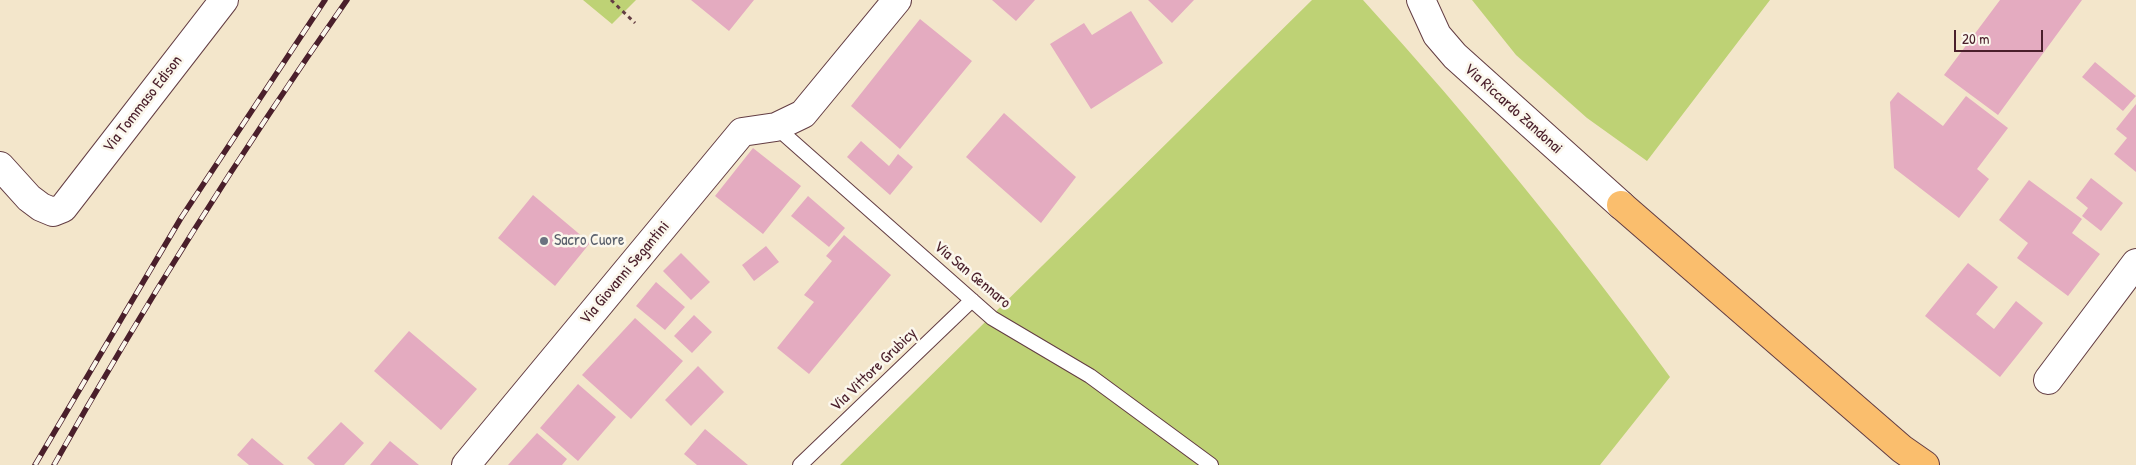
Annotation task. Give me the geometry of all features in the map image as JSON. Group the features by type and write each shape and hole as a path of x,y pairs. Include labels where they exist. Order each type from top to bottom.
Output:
{"highway":[{"path":"1621,205 1909,457 1925,465"}],"street":[{"name":"Via Tommaso Edison","path":"0,166 41,207 53,212 63,208 224,0"},
{"name":"Via Giovanni Segantini","path":"466,465 742,132 776,126 803,114 897,0"},
{"name":"Via Riccardo Zandonai","path":"1421,0 1437,35 1455,56 1621,205"},
{"path":"2048,380 2136,263"}],"lane":[{"name":"Via San Gennaro","path":"776,126 992,318 1090,376 1210,465"},
{"name":"Via Vittore Grubicy","path":"800,465 972,300"}],"path":[{"path":"612,0 635,23"},
{"path":"618,5 622,0"}],"green space":[{"path":"583,0 636,0 612,24"},
{"path":"1312,0 1363,0 1444,91 1522,184 1670,377 1600,465 840,465"},
{"path":"1472,0 1770,0 1647,161 1587,118 1516,55"}],"building":[{"path":"691,0 754,0 729,31"},
{"path":"992,0 1035,0 1016,21"},
{"path":"1148,0 1194,0 1172,23"},
{"path":"2000,0 2082,0 1998,115 1944,75"},
{"path":"1131,11 1163,63 1091,109 1050,44 1084,23 1092,35"},
{"path":"920,19 972,61 900,149 851,106"},
{"path":"2095,62 2136,96 2123,111 2082,77"},
{"path":"1898,92 1943,126 1966,96 2008,128 1977,169 1989,179 1959,218 1894,168 1890,102"},
{"path":"2136,104 2136,172 2114,154 2127,138 2116,129"},
{"path":"1004,113 1076,177 1041,223 966,157"},
{"path":"861,141 889,166 898,154 913,167 890,195 847,157"},
{"path":"753,148 801,186 763,234 715,196"},
{"path":"2091,178 2123,203 2101,231 2082,216 2088,208 2076,198"},
{"path":"2029,180 2082,219 2072,233 2100,254 2068,296 2017,258 2028,243 1999,220"},
{"name":"Sacro Cuore","path":"533,195 590,243 555,286 498,238"},
{"path":"808,196 845,228 829,247 791,216"},
{"path":"844,235 891,275 809,374 777,348 814,302 804,295 832,261 826,256"},
{"path":"766,246 779,262 754,281 742,265"},
{"path":"681,253 710,282 691,300 663,271"},
{"path":"1968,263 1998,287 1976,314 1994,329 2016,301 2043,323 2000,377 1925,316"},
{"path":"656,282 685,307 665,330 636,306"},
{"path":"694,315 712,332 692,353 674,336"},
{"path":"635,318 683,361 631,419 582,375"},
{"path":"409,331 477,389 441,430 374,371"},
{"path":"698,366 724,392 691,426 665,400"},
{"path":"578,384 616,417 578,461 540,428"},
{"path":"341,422 364,443 344,465 315,465 307,458"},
{"path":"705,429 748,465 697,465 684,454"},
{"path":"537,433 567,459 562,465 508,465"},
{"path":"252,438 284,465 249,465 237,455"},
{"path":"390,441 419,465 370,465"}],"railway":[{"path":"35,465 181,218 325,0"},
{"path":"54,465 123,346 195,229 270,113 347,0"}],"place":[{"name":"Sacro Cuore","path":"544,241"}]}
